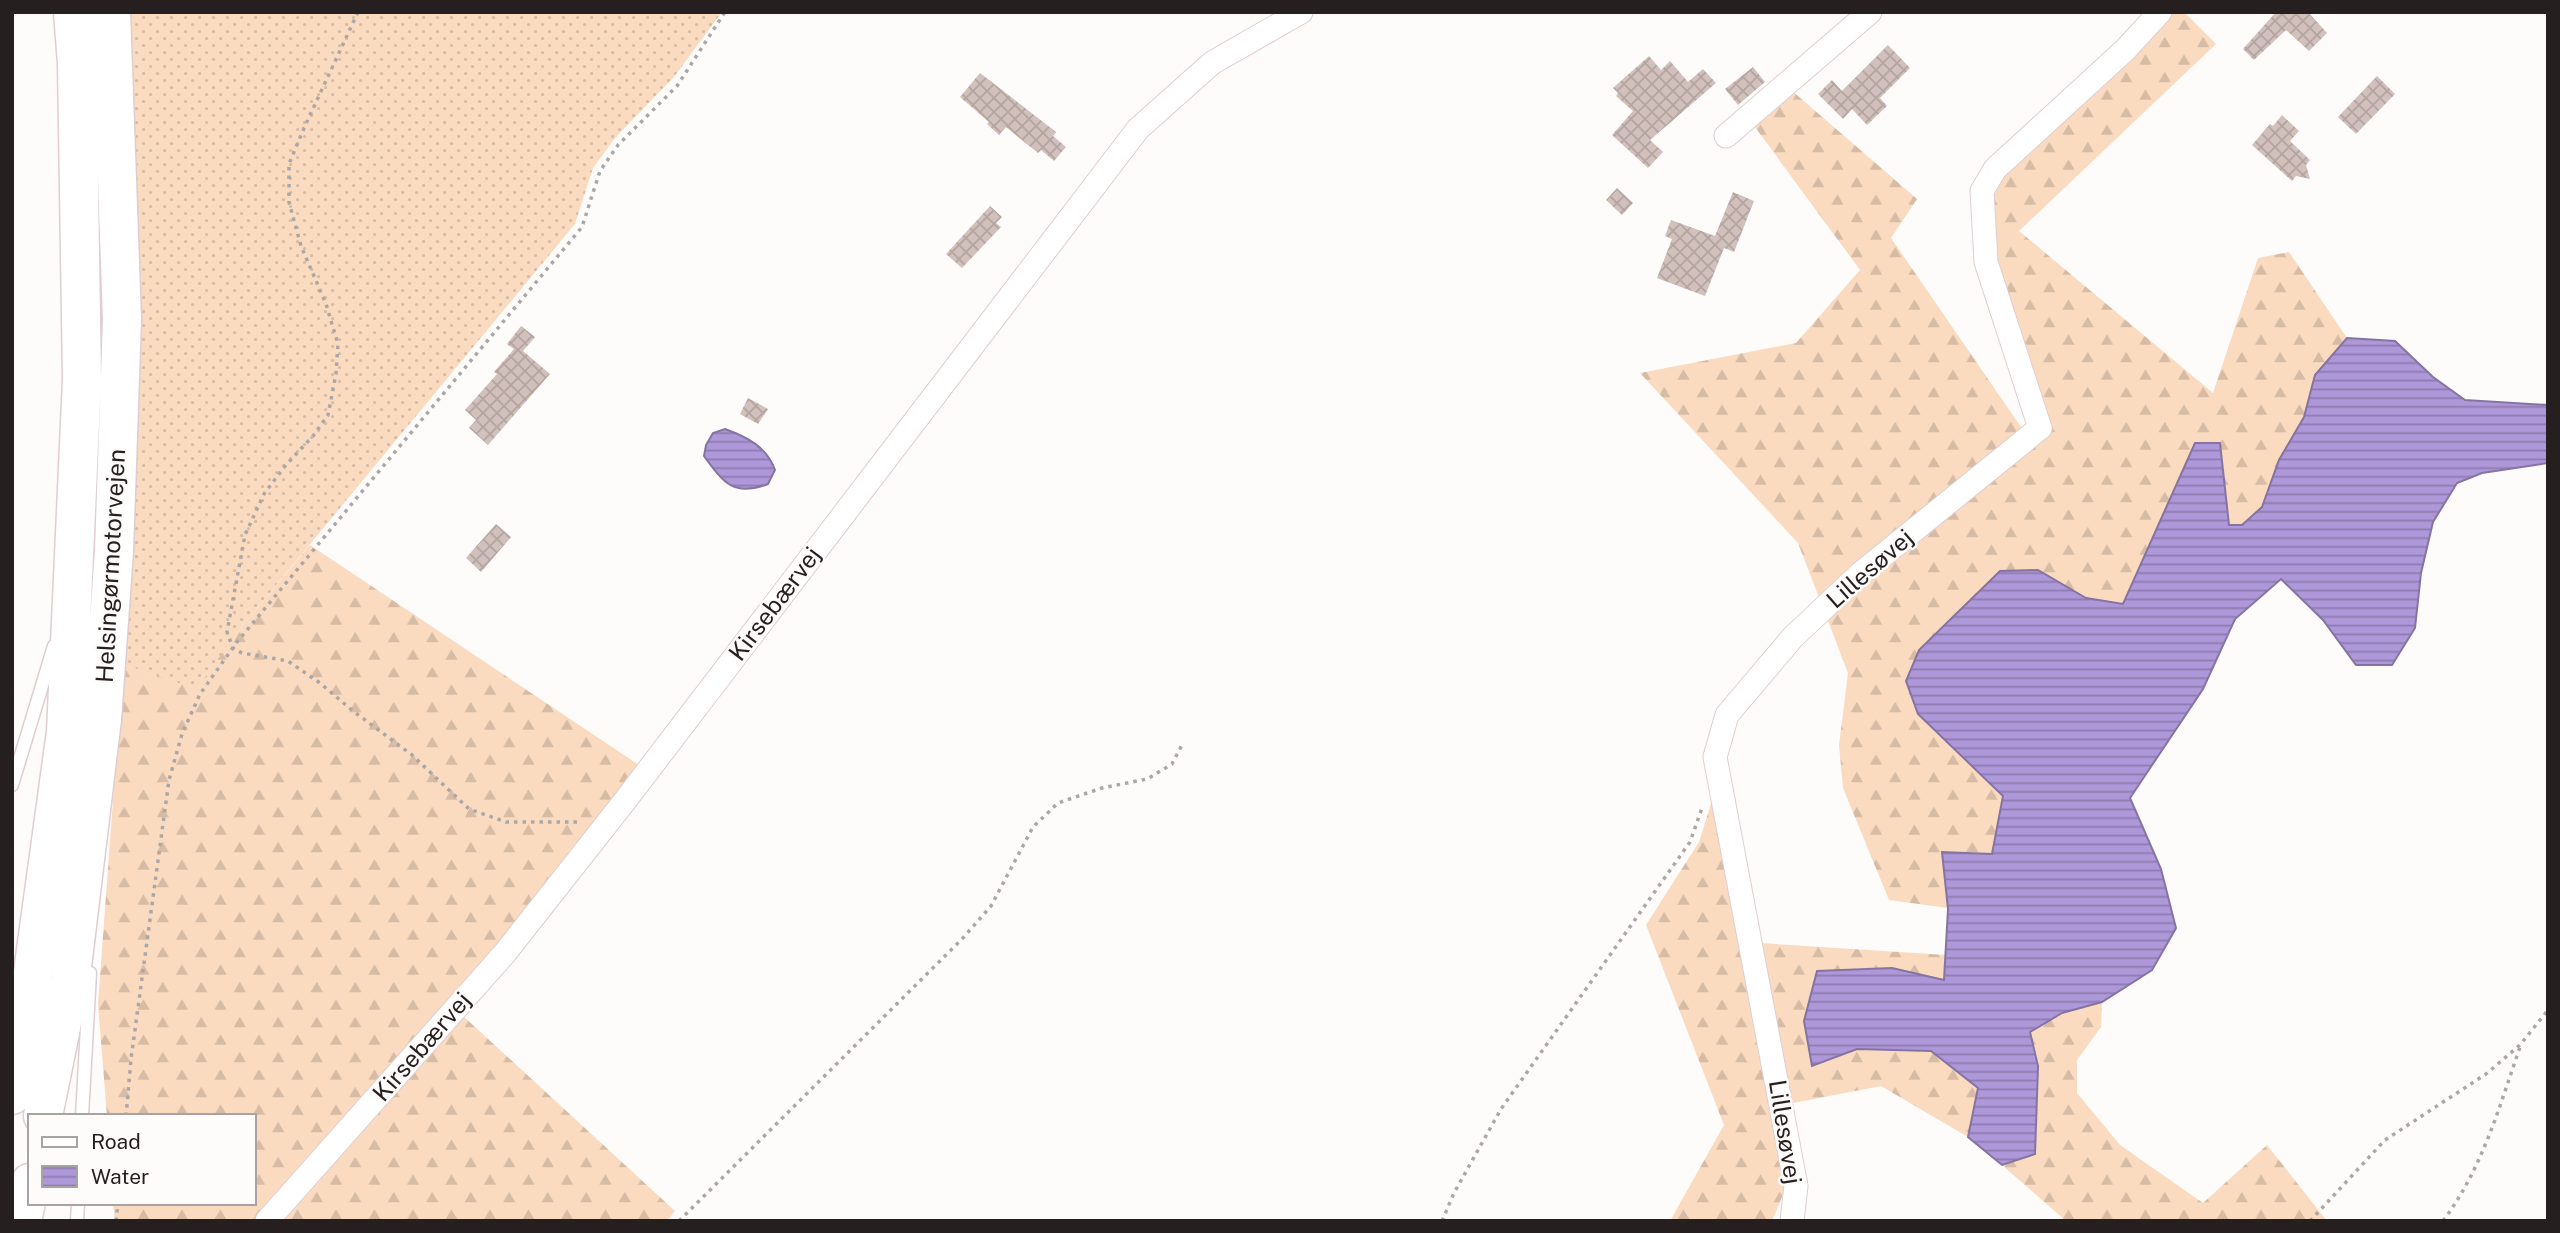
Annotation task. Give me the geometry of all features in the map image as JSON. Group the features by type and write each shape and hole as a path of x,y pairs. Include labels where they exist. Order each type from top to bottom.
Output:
{"highway":[{"name":"Helsingørmotorvejen","path":"12,1096 29,1001 66,732 82,379 77,64 73,12"},
{"name":"Helsingørmotorvejen","path":"43,1114 70,983 102,719 114,551 122,319 111,12"},
{"path":"22,1221 28,1192"}],"street":[{"name":"Kirsebærvej","path":"267,1221 505,953 1138,130 1212,63 1301,12"},
{"path":"1726,136 1870,12"},
{"name":"Lillesøvej","path":"1792,1221 1796,1186 1715,757 1727,715 1793,637 1860,574 2040,428 1986,262 1982,191 1995,169 2125,50 2160,12"}],"lane":[{"path":"12,785 55,642 71,612"},
{"path":"93,911 102,719"},
{"path":"82,1114 90,965"}],"path":[{"path":"358,12 289,164 289,202 301,246 326,304 338,344 336,374 328,415 264,494 245,535 227,632 233,648 242,653 288,661 309,676 412,755 469,809 506,822 607,822"},
{"path":"126,1114 131,1059 169,780 182,734 200,694 233,648 582,227 600,171 618,145 677,86 725,12"},
{"path":"680,1221 962,939 991,906 1033,827 1058,803 1102,788 1147,779 1172,764 1182,745"},
{"path":"1442,1221 1454,1193 1502,1109 1690,842 1703,804"},
{"path":"2310,1221 2385,1140 2486,1074 2520,1045 2548,1010"},
{"path":"2443,1221 2459,1200 2483,1154 2520,1045"}],"green space":[{"path":"124,12 722,12 674,77 615,138 593,168 575,224 239,630 196,690 123,664"},
{"path":"2168,12 2184,12 2216,44 2019,231 2213,393 2258,258 2289,252 2347,338 2318,372 2304,418 2279,460 2262,507 2242,525 2229,525 2220,443 2195,443 2123,604 2086,598 2038,570 1918,714 2003,796 1992,854 1942,853 1948,908 1889,900 1843,788 1839,745 1848,673 1798,543 1640,373 1796,343 1860,270 1752,123 1790,89 1917,199 1891,238 2032,443 1993,261 1989,194 2002,172"},
{"path":"310,545 642,767 450,1004 675,1211 667,1221 115,1221 113,1205 256,1205 256,1114 107,1114 98,1004 123,664 196,689 239,630"},
{"path":"1714,794 1787,1185 1772,1221 1670,1221 1724,1125 1646,925 1699,842"},
{"path":"1760,943 1946,955 1944,980 1892,968 1812,1066 1857,1049 1931,1051 1978,1088 1968,1137 1881,1086 1788,1104"},
{"path":"2102,1002 2101,1027 2077,1060 2077,1093 2120,1145 2203,1203 2267,1145 2327,1221 2066,1221 2002,1165 2035,1154 2038,1066 2030,1032 2062,1013"}],"water":[{"path":"2347,338 2395,341 2433,377 2465,400 2548,405 2548,463 2482,473 2457,483 2433,522 2421,573 2415,628 2392,665 2356,665 2323,620 2281,579 2235,619 2203,689 2130,798 2161,869 2176,928 2152,970 2102,1002 2062,1013 2030,1032 2038,1066 2035,1154 2002,1165 1968,1137 1978,1088 1931,1051 1857,1049 1812,1066 1804,1021 1817,971 1892,968 1944,980 1948,909 1942,852 1992,854 2003,796 1918,714 1906,681 1919,650 2000,571 2038,570 2086,598 2123,604 2195,443 2220,443 2229,525 2242,525 2262,507 2279,460 2304,417 2315,375"},
{"path":"725,429 748,439 767,455 775,470 768,484 756,488 738,488 724,480 711,465 704,456 706,445 713,433"}],"building":[{"path":"2276,12 2308,12 2327,33 2309,51 2286,30 2254,60 2243,49"},
{"path":"1888,45 1910,68 1880,98 1887,106 1867,125 1852,109 1843,119 1818,94 1832,80 1842,91"},
{"path":"1649,56 1661,70 1670,61 1688,82 1703,69 1716,83 1650,140 1663,152 1648,168 1612,135 1633,111 1616,96 1618,93 1613,88"},
{"path":"1753,67 1765,82 1738,105 1725,89"},
{"path":"980,73 1056,132 1053,136 1066,147 1054,161 1041,150 1038,153 1006,127 999,135 987,124 989,122 960,97"},
{"path":"2377,76 2395,94 2356,134 2338,117"},
{"path":"2282,115 2299,131 2290,141 2310,160 2306,165 2310,179 2296,176 2292,181 2252,145 2270,124 2273,126"},
{"path":"1617,188 1633,203 1622,215 1606,200"},
{"path":"1733,192 1754,201 1734,252 1724,248 1705,296 1657,278 1672,239 1665,236 1671,220 1715,236"},
{"path":"990,206 1002,217 996,223 1001,227 962,268 946,254"},
{"path":"521,326 535,337 523,351 550,374 488,445 469,428 476,420 465,410 497,374 494,372 514,349 507,344"},
{"path":"748,398 768,409 758,424 740,414"},
{"path":"496,524 511,537 481,572 466,558"}]}
